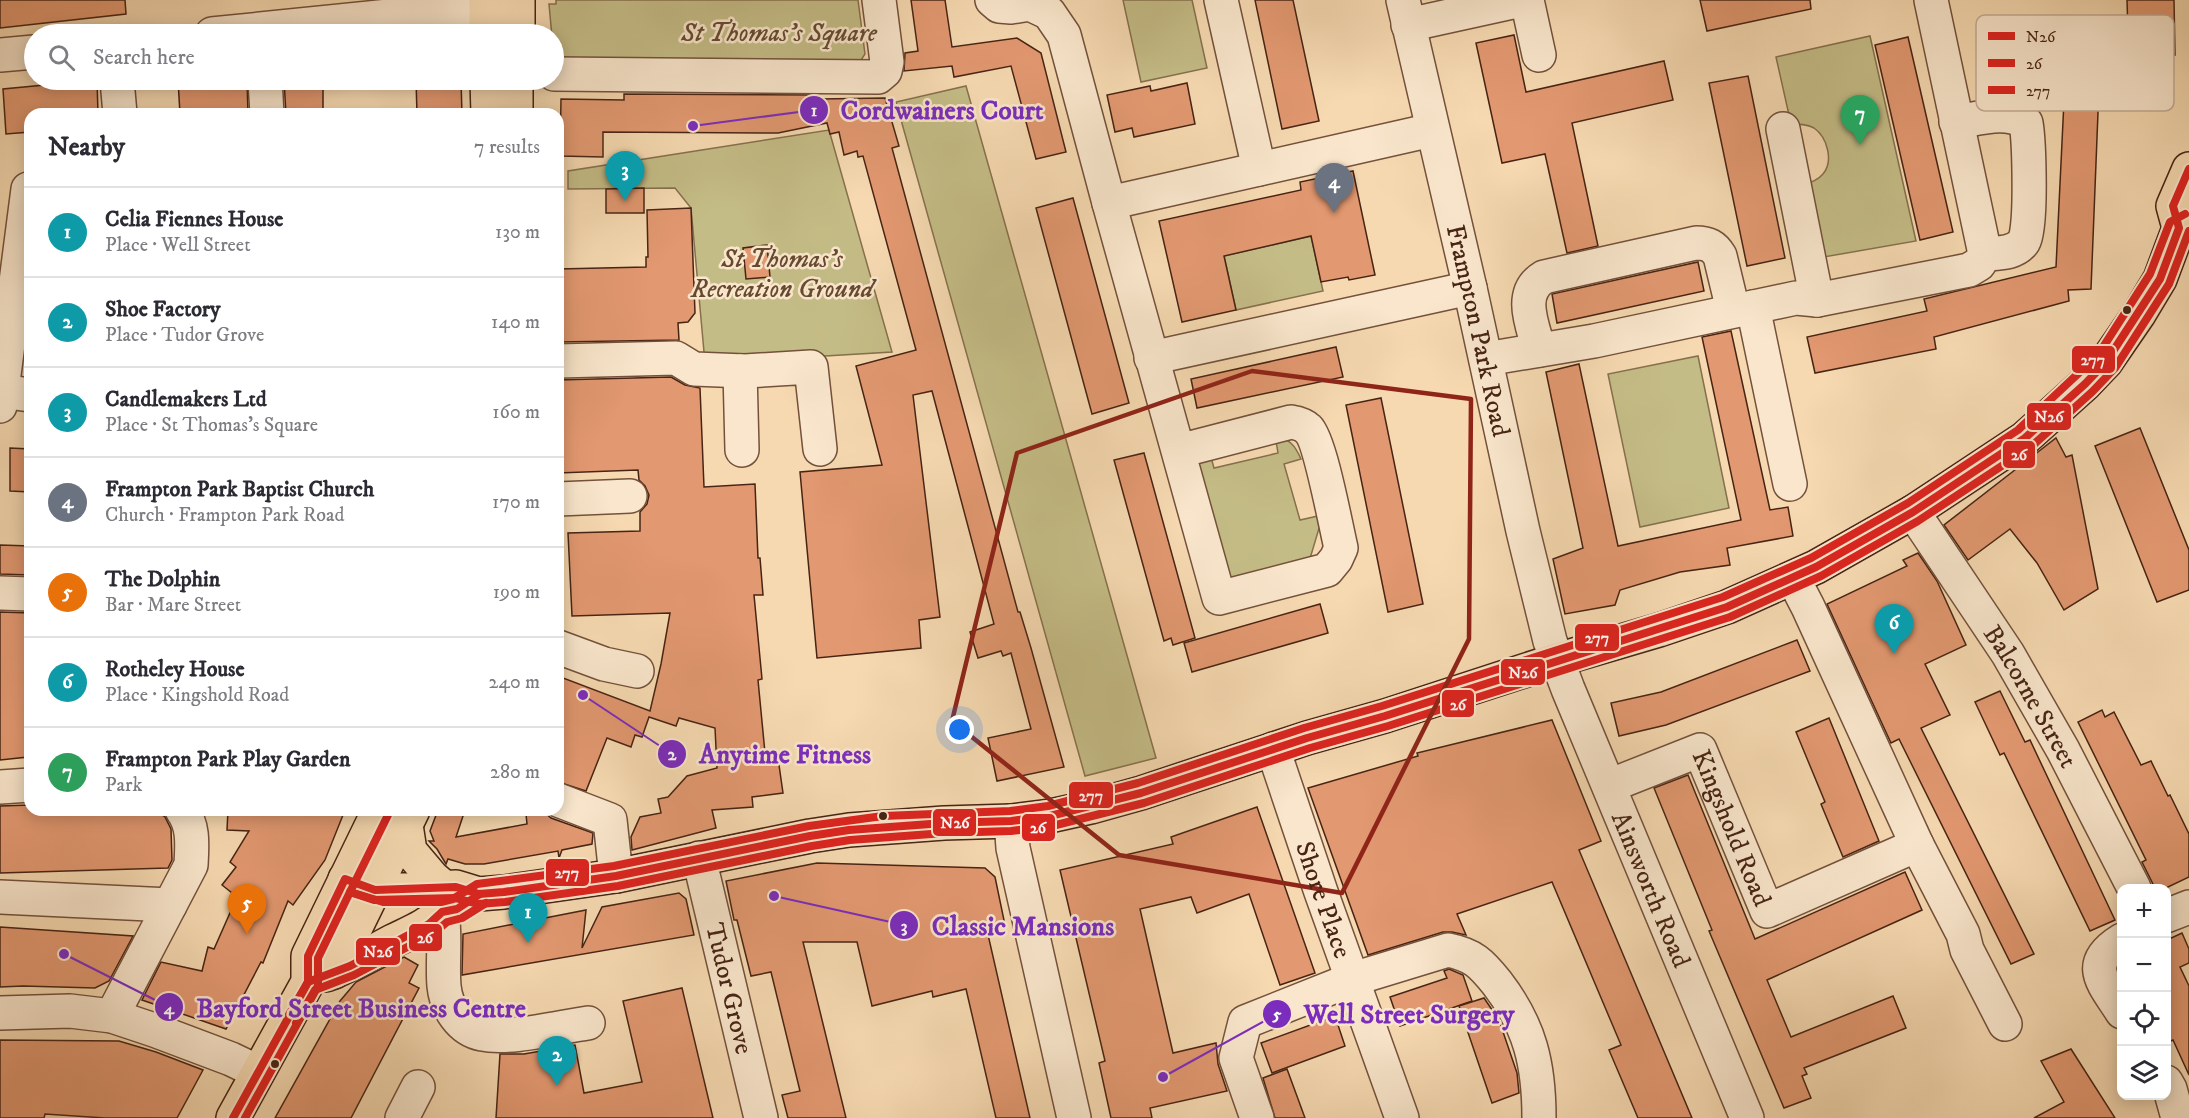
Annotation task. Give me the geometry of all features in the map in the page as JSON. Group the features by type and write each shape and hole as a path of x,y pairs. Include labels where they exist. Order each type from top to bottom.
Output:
{"main road":[{"path":"518,0 518,24"},
{"path":"487,90 488,108"},
{"path":"516,90 516,108"},
{"path":"399,816 410,851 432,877 444,900 458,909 479,894 616,876 849,830 1011,821 1091,807 1659,630 1727,606 1792,578 1913,512 2025,438 2099,369 2139,314 2182,239 2173,206 2189,169"},
{"path":"239,1116 258,1072 321,977 355,894 398,816"},
{"path":"355,894 382,913 444,900"},
{"path":"321,977 350,966 429,924 444,900"}],"street":[{"path":"564,74 878,77 885,71 887,62 879,0"},
{"path":"992,0 999,6 1030,4 1049,13 1064,35 1108,203 1219,598 1327,570 1336,559 1341,548 1318,448 1310,430 1303,425 1291,422 1179,451"},
{"path":"1221,0 1259,169"},
{"path":"1406,13 1522,0"},
{"path":"1527,0 1539,55"},
{"path":"1486,359 1539,350 1596,352 1743,309 1796,298 1817,300 1969,270 1979,264 1985,254 1931,0"},
{"path":"314,24 419,8 486,14"},
{"name":"Frampton Park Road","path":"1406,13 1486,359 1522,531 1557,660"},
{"path":"0,55 24,53"},
{"path":"118,90 119,108"},
{"path":"266,90 267,108"},
{"path":"1956,122 2007,115 2019,118 2026,123 2029,161 2025,241 2018,248 2006,252 1985,254"},
{"path":"1783,129 1817,300"},
{"path":"1108,203 1432,130"},
{"path":"11,397 4,346 19,188"},
{"path":"1539,350 1528,305 1530,292 1535,282 1544,277 1696,243 1706,243 1720,256 1743,309 1790,484"},
{"path":"1151,358 1470,288"},
{"path":"564,361 676,358 694,369 740,371 811,367 820,449"},
{"path":"740,371 742,450"},
{"path":"564,499 630,496"},
{"name":"Balcorne Street","path":"1913,512 2008,654 2063,750 2132,884"},
{"path":"1792,578 1808,607 1917,845 1963,934 1967,950 2005,1024"},
{"path":"0,593 24,594"},
{"path":"564,649 604,664 637,671"},
{"name":"Ainsworth Road","path":"1557,660 1747,1118"},
{"name":"Shore Place","path":"1273,749 1402,1118"},
{"name":"Kingshold Road","path":"1609,786 1700,750 1767,911 1917,845"},
{"path":"0,787 24,785"},
{"path":"564,802 610,820 616,876"},
{"path":"112,1016 191,865 193,838 186,816"},
{"path":"1011,821 1013,848 1074,1118"},
{"name":"Tudor Grove","path":"699,858 761,1118"},
{"path":"0,897 170,905"},
{"path":"444,900 444,989 455,1017 463,1026 480,1034 503,1036 588,1023"},
{"path":"2171,914 2189,907"},
{"path":"2117,943 2102,957 2100,974 2117,1005"},
{"path":"1257,1118 1236,1058 1245,1022 1353,979 1448,950 1474,958 1488,972 1518,1013 1533,1051 1539,1087 1539,1118"},
{"path":"0,1013 70,1011 112,1016 231,1059 258,1072"},
{"path":"402,1118 418,1087"}],"highlighted area":[{"path":"1252,371 1471,399 1469,639 1342,893 1119,855 952,721 1017,453"}],"green space":[{"name":"St Thomas's Square","path":"556,0 858,0 865,54 861,60 564,59 564,24 551,24 549,4 556,4"},
{"path":"1123,0 1192,0 1207,68 1141,82"},
{"path":"1870,36 1916,241 1818,258 1803,185 1816,180 1823,174 1828,163 1828,150 1819,132 1814,128 1791,124 1776,57"},
{"path":"966,86 1156,758 1085,776 896,102"},
{"name":"St Thomas's Recreation Ground","path":"829,130 892,352 705,363 691,208 675,188 568,189 568,171"},
{"path":"1311,236 1323,291 1236,310 1224,256"},
{"path":"1698,356 1729,508 1640,527 1608,374"},
{"path":"1275,435 1291,443 1301,459 1284,464 1300,520 1318,516 1320,525 1309,562 1232,589 1190,464 1209,450 1214,468 1278,453"}],"building":[{"path":"0,0 125,0 126,14 0,28"},
{"path":"911,0 945,0 952,47 1017,38 1041,53 1066,152 1036,159 1011,66 954,77 952,66 904,71 905,53 918,51"},
{"path":"1255,0 1293,0 1319,121 1282,129"},
{"path":"1700,0 1810,0 1811,9 1707,31"},
{"path":"2127,0 2174,0 2175,55 2174,15 2127,15"},
{"path":"1514,35 1526,92 1664,61 1673,100 1572,123 1598,246 1567,253 1545,154 1502,163 1476,43"},
{"path":"1908,37 1953,232 1920,240 1875,45"},
{"path":"1748,76 1785,258 1747,266 1709,83"},
{"path":"1187,83 1195,124 1134,137 1132,128 1115,132 1107,95 1150,86 1151,91"},
{"path":"24,87 24,90 97,90 98,108 24,108 24,132 6,134 3,89"},
{"path":"179,90 247,90 248,108 180,108"},
{"path":"285,90 323,90 323,108 286,108"},
{"path":"416,90 461,90 462,108 417,108"},
{"path":"624,94 812,95 819,99 885,98 899,146 892,148 1018,612 1020,612 1031,648 1064,767 997,781 988,738 1031,729 1011,653 1003,656 1001,651 978,658 970,632 994,624 932,391 913,395 940,617 919,620 921,648 817,658 800,472 882,465 856,366 916,350 863,156 858,157 857,151 844,155 839,132 830,134 827,123 778,133 603,132 603,157 564,156 564,108 561,108 561,99 624,100"},
{"path":"2064,111 2098,111 2091,289 2068,290 2069,301 1934,337 1936,349 1815,373 1807,337 1927,311 1924,299 2056,267"},
{"path":"1353,171 1375,275 1321,282 1311,236 1224,256 1236,310 1182,322 1159,221 1301,190 1300,182"},
{"path":"644,188 644,213 606,213 606,189"},
{"path":"1073,198 1129,403 1092,414 1036,208"},
{"path":"691,208 695,313 688,322 678,323 679,340 564,342 564,269 646,267 646,257 648,257 647,210"},
{"path":"767,245 770,277 746,279 743,248"},
{"path":"1698,262 1704,291 1557,323 1552,294"},
{"path":"1731,331 1770,510 1788,507 1793,536 1727,548 1730,565 1680,572 1620,590 1615,605 1565,614 1553,559 1583,548 1546,372 1579,364 1618,546 1741,520 1702,337"},
{"path":"1336,347 1343,377 1197,408 1191,379"},
{"path":"671,377 685,385 700,388 704,487 755,484 758,558 760,558 763,595 754,595 762,679 758,680 765,753 777,751 783,793 752,797 753,807 712,810 716,828 632,850 631,837 640,817 661,813 658,799 668,797 687,776 717,768 715,728 679,718 676,726 649,717 642,737 635,735 631,747 607,738 586,791 564,784 564,678 650,711 670,613 572,616 568,533 640,531 640,512 647,504 649,495 639,480 638,470 564,473 564,380"},
{"path":"1381,398 1423,604 1388,612 1346,405"},
{"path":"2140,428 2189,550 2189,590 2157,602 2095,446"},
{"path":"2056,438 2066,457 2072,455 2098,589 2064,610 2037,563 2010,529 1968,560 1944,525"},
{"path":"10,448 24,449 24,492 10,491"},
{"path":"1144,453 1195,638 1173,645 1171,638 1164,641 1114,460"},
{"path":"0,545 24,546 24,575 0,574"},
{"path":"1918,553 1937,581 1966,645 1925,664 1950,715 1921,728 2034,954 2011,964 1899,739 1891,743 1827,604 1907,566 1903,560"},
{"path":"1320,604 1328,633 1192,672 1184,643"},
{"path":"0,612 24,613 24,757 0,760"},
{"path":"1797,640 1810,671 1666,725 1619,736 1611,703 1661,692"},
{"path":"2000,691 2025,742 2030,740 2115,920 2090,931 2004,753 2000,755 1975,702"},
{"path":"2102,710 2105,717 2114,712 2141,765 2151,761 2189,834 2189,877 2171,886 2153,884 2142,862 2146,860 2078,722"},
{"path":"1829,718 1879,841 1843,857 1821,804 1825,802 1796,732"},
{"path":"1552,720 1601,841 1579,850 1692,1118 1638,1118 1609,1050 1621,1045 1552,882 1457,914 1466,935 1443,932 1368,955 1308,788 1418,756 1417,753"},
{"path":"1688,775 1755,939 1905,872 1922,910 1767,980 1791,1037 1893,996 1906,1028 1804,1068 1807,1074 1802,1076 1811,1098 1784,1108 1709,931 1712,930 1654,788"},
{"path":"24,805 24,816 164,816 171,829 172,860 168,868 0,873 0,806"},
{"path":"1257,807 1315,973 1280,985 1249,894 1197,913 1191,897 1140,909 1173,1053 1216,1043 1218,1064 1227,1091 1150,1108 1152,1118 1111,1118 1099,1063 1105,1061 1060,870 1173,844 1171,837"},
{"path":"228,816 343,816 325,860 293,905 288,901 263,963 261,962 226,1029 142,1000 161,962 202,971 208,947 214,949 237,897 222,885 236,867 230,862 249,831 227,830"},
{"path":"436,816 463,816 456,837 527,824 526,816 549,816 593,833 592,844 562,850 559,858 558,851 484,864 465,864 448,859 446,864 429,841 434,841 430,831"},
{"path":"817,863 985,868 995,877 1005,925 986,926 1030,1118 996,1118 966,989 933,997 932,991 872,1006 857,942 803,942 846,1118 788,1118 782,1095 800,1091 771,972 751,976 737,920 734,920 726,881"},
{"path":"679,893 686,899 694,935 462,975 463,934 586,910 582,948 602,907"},
{"path":"0,927 133,936 109,981 95,988 0,987"},
{"path":"2182,933 2189,949 2189,963 2180,967 2189,986 2189,1075 2173,1040 2171,1041 2171,938"},
{"path":"404,957 418,965 409,983 419,988 351,1118 275,1118 340,1001 356,982"},
{"path":"1449,969 1463,975 1472,1001 1400,1026 1390,997 1447,978 1444,971"},
{"path":"682,988 713,1118 496,1118 500,1054 524,1054 575,1045 584,1093 642,1082 623,1001"},
{"path":"1484,998 1499,1020 1517,1073 1519,1093 1492,1103 1459,1006"},
{"path":"1335,1016 1345,1046 1272,1073 1261,1043"},
{"path":"0,1040 119,1041 203,1070 177,1118 105,1118 45,1114 44,1118 0,1118"},
{"path":"2071,1049 2115,1118 2034,1118 2064,1102 2041,1061"},
{"path":"1287,1069 1305,1118 1275,1118 1263,1078"}],"transit line":[{"name":"N26","path":"233,1118 308,982 308,956 345,879 375,890 456,887 479,894 504,892 616,876 849,830 1011,821 1050,816 1141,793 1307,738 1385,716 1727,607 1816,567 1913,512 2025,438 2106,362 2160,279 2179,228 2173,206 2189,169"},
{"name":"277","path":"388,816 350,892 383,902 441,902 453,899 477,884 614,866 809,826 883,816 1010,811 1048,806 1138,783 1304,728 1382,706 1723,597 1811,558 1908,503 2018,430 2098,355 2150,274 2170,222 2185,214"},
{"name":"26","path":"245,1118 318,986 318,958 350,892 374,900 455,898 478,904 505,902 618,886 850,840 1011,831 1052,826 1144,803 1310,748 1388,726 1730,617 1821,576 1918,521 2032,446 2115,368 2169,284 2189,231"},
{"name":"N26","path":"287,1018 308,982 350,966 429,924 442,912 457,909 480,894"},
{"name":"26","path":"296,1023 315,990 354,975 434,933 447,922 462,918 486,903"}],"place":[{"name":"Cordwainers Court","path":"693,126"},
{"name":"Frampton Park Play Garden","path":"1860,145"},
{"name":"Candlemakers Ltd","path":"625,201"},
{"name":"Frampton Park Baptist Church","path":"1334,213"},
{"name":"Rotheley House","path":"1894,654"},
{"name":"Anytime Fitness","path":"583,695"},
{"name":"Classic Mansions","path":"774,896"},
{"name":"The Dolphin","path":"247,934"},
{"name":"Celia Fiennes House","path":"528,943"},
{"name":"Bayford Street Business Centre","path":"64,954"},
{"name":"Well Street Surgery","path":"1163,1077"},
{"name":"Shoe Factory","path":"557,1086"}]}
